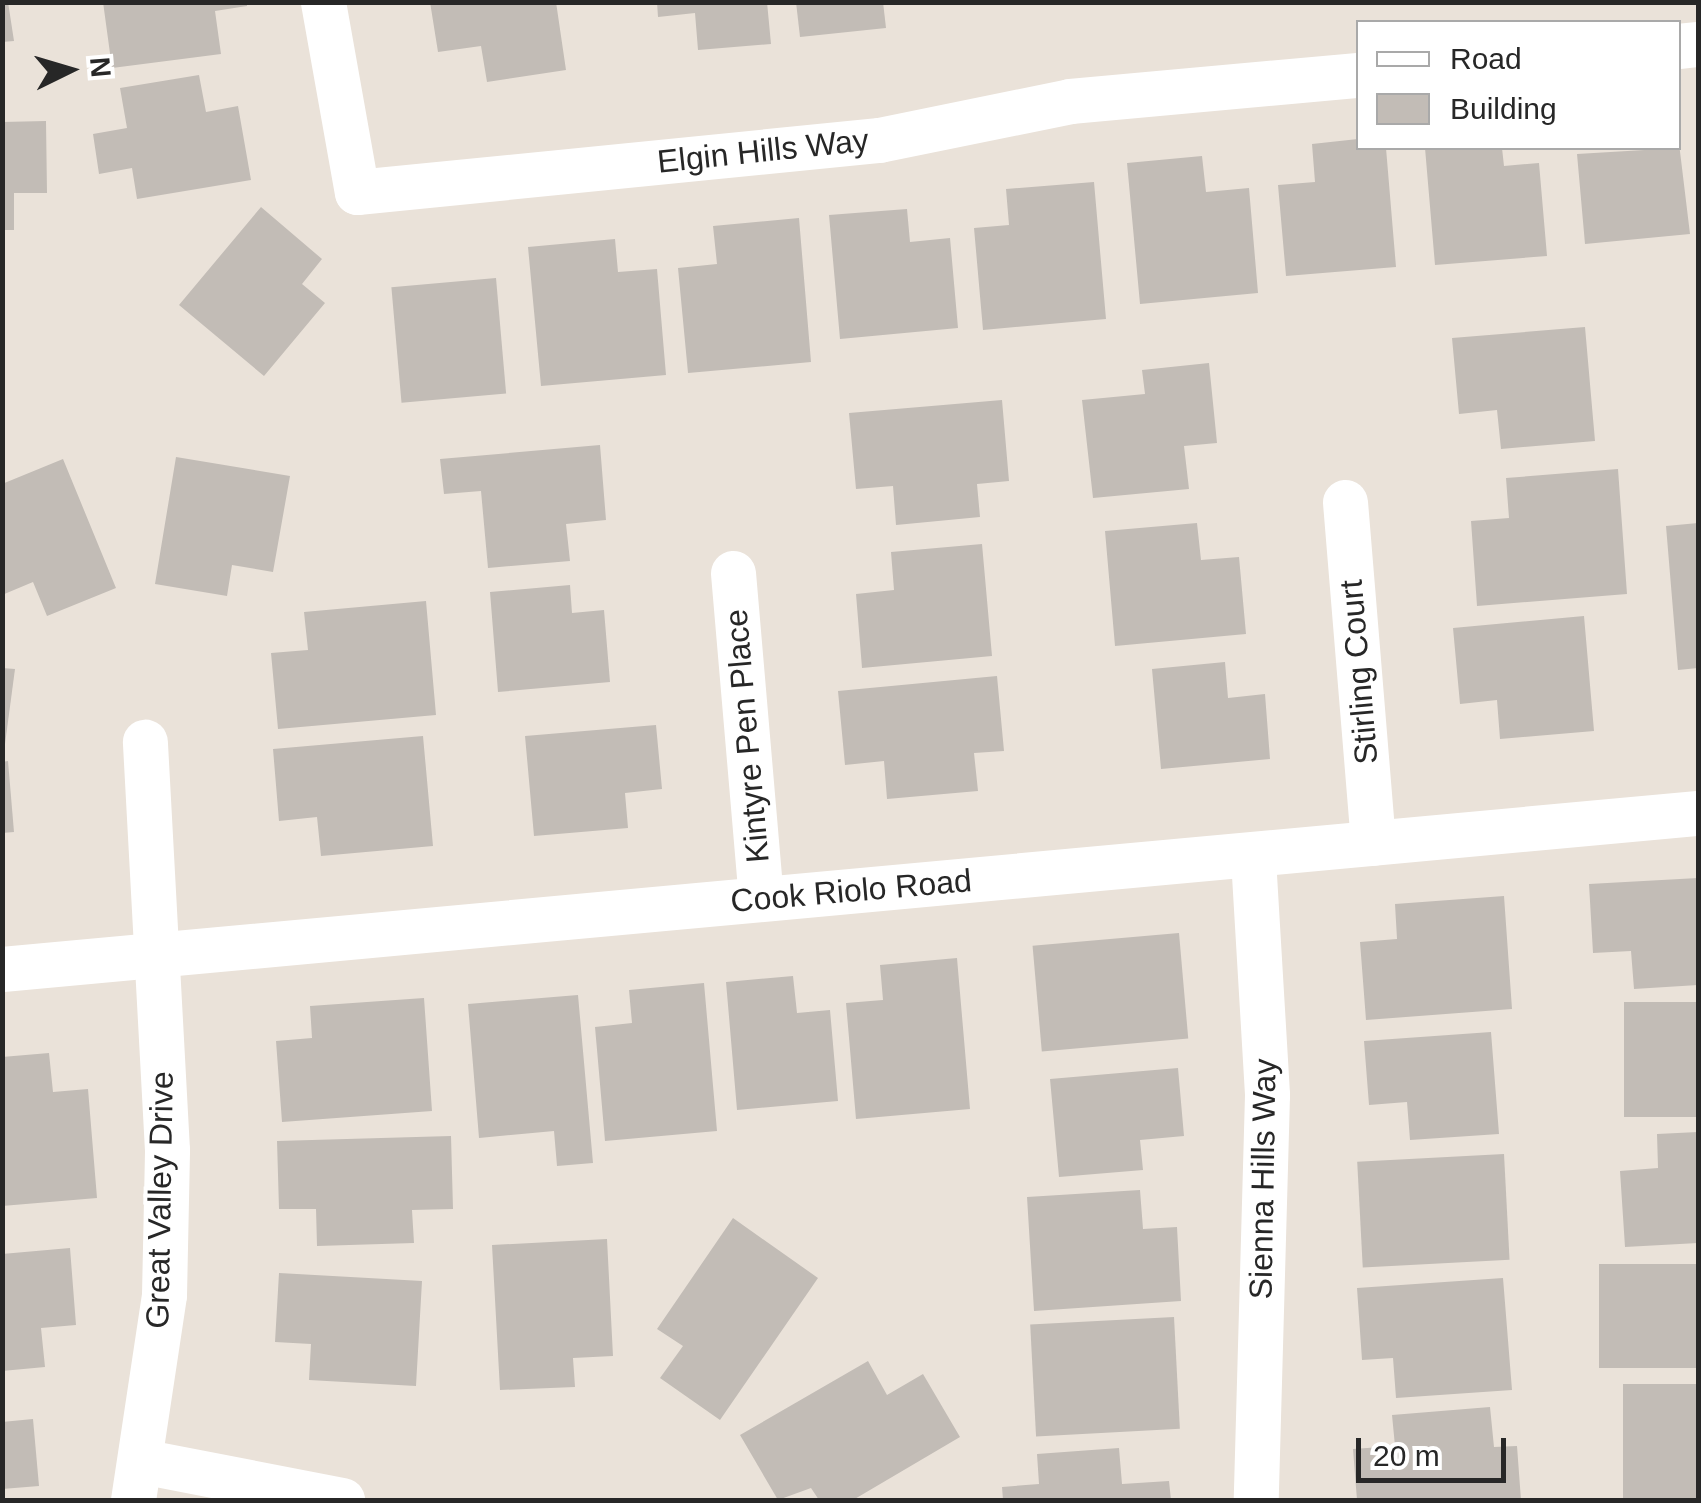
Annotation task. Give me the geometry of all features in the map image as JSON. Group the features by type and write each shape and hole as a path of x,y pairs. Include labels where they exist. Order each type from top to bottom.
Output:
{"street":[{"name":"Elgin Hills Way","path":"323,2 357,192 880,140 1070,102 1356,75"},
{"name":"Stirling Court","path":"1346,502 1373,842"},
{"name":"Kintyre Pen Place","path":"733,574 761,898"},
{"name":"Great Valley Drive","path":"137,1481 164,1295 167,1150 145,742"},
{"name":"Cook Riolo Road","path":"2,968 157,958 761,898 1253,858 1373,842 1698,813"},
{"name":"Sienna Hills Way","path":"1253,858 1267,1094 1256,1500"},
{"path":"137,1481 342,1500"}],"building":[{"path":"2,2 8,2 14,41 2,42"},
{"path":"103,2 247,2 247,6 215,11 221,54 112,68"},
{"path":"430,2 556,2 566,70 487,82 481,46 438,52"},
{"path":"657,2 767,2 771,44 698,50 695,13 658,17"},
{"path":"796,2 883,2 886,28 800,37"},
{"path":"199,75 206,112 238,106 251,180 137,199 132,168 99,174 93,134 127,128 120,88"},
{"path":"46,121 47,193 14,193 14,230 2,230 2,122"},
{"path":"1356,139 1356,150 1386,150 1396,267 1286,276 1278,185 1315,182 1312,144"},
{"path":"1425,150 1502,150 1504,166 1539,163 1547,256 1435,265"},
{"path":"1680,150 1690,234 1585,244 1577,154"},
{"path":"1202,156 1206,192 1249,188 1258,293 1140,304 1127,163"},
{"path":"1094,182 1106,319 983,330 974,228 1009,225 1006,189"},
{"path":"261,207 322,259 302,284 325,303 264,376 179,305"},
{"path":"907,209 910,242 950,238 958,328 840,339 829,215"},
{"path":"799,218 811,362 688,373 678,268 717,264 713,226"},
{"path":"615,239 618,272 657,269 666,375 541,386 528,247"},
{"path":"496,278 506,394 402,403 391,287"},
{"path":"1585,327 1595,441 1501,449 1497,410 1459,414 1452,338"},
{"path":"1209,363 1217,443 1184,446 1189,489 1093,498 1082,400 1145,394 1142,370"},
{"path":"1002,400 1009,481 977,484 980,517 896,525 893,486 856,489 849,413"},
{"path":"600,445 606,520 566,524 570,561 488,568 481,491 444,494 440,459"},
{"path":"176,457 290,476 273,572 232,565 227,596 155,584"},
{"path":"63,459 116,588 47,616 33,582 2,595 2,484"},
{"path":"1618,469 1627,594 1477,606 1471,521 1509,518 1506,478"},
{"path":"1197,523 1201,560 1239,557 1246,634 1115,646 1105,531"},
{"path":"1698,523 1698,668 1678,670 1666,526"},
{"path":"982,544 992,656 862,668 856,594 894,590 891,552"},
{"path":"570,585 572,613 604,610 610,682 498,692 490,592"},
{"path":"426,601 436,715 278,729 271,653 308,650 304,612"},
{"path":"1584,616 1594,731 1500,739 1497,700 1460,704 1453,628"},
{"path":"1225,662 1228,698 1265,694 1270,759 1161,769 1152,669"},
{"path":"2,668 15,669 5,744 2,744"},
{"path":"997,676 1004,751 974,753 978,791 887,799 884,761 845,765 838,691"},
{"path":"656,725 662,789 625,793 628,828 534,836 525,736"},
{"path":"423,736 433,846 321,856 317,817 279,821 273,749"},
{"path":"8,761 14,832 2,833 2,762"},
{"path":"1698,878 1698,985 1634,989 1631,951 1593,953 1589,884"},
{"path":"1504,896 1512,1009 1366,1020 1360,942 1397,939 1395,904"},
{"path":"1179,933 1188,1039 1042,1051 1033,946"},
{"path":"957,958 970,1109 856,1119 846,1003 883,1000 880,965"},
{"path":"793,976 797,1013 830,1010 838,1101 737,1110 726,982"},
{"path":"704,983 717,1131 605,1141 595,1027 632,1023 629,990"},
{"path":"578,995 593,1163 557,1166 554,1131 479,1138 468,1004"},
{"path":"424,998 432,1111 282,1122 276,1041 312,1038 310,1006"},
{"path":"1624,1002 1698,1002 1698,1117 1624,1117"},
{"path":"1491,1032 1499,1134 1410,1140 1407,1102 1369,1105 1364,1041"},
{"path":"49,1053 53,1092 88,1089 97,1198 2,1206 2,1057"},
{"path":"1178,1068 1184,1136 1140,1140 1143,1170 1059,1177 1050,1079"},
{"path":"1698,1132 1698,1243 1625,1247 1620,1171 1658,1168 1657,1134"},
{"path":"451,1136 453,1209 412,1210 414,1243 317,1246 316,1209 279,1209 277,1141"},
{"path":"1504,1154 1510,1260 1363,1268 1357,1162"},
{"path":"1140,1190 1143,1229 1177,1227 1181,1301 1034,1311 1027,1197"},
{"path":"733,1218 818,1278 720,1420 660,1378 683,1346 657,1329"},
{"path":"607,1239 613,1356 573,1358 575,1387 500,1390 492,1245"},
{"path":"70,1248 76,1325 41,1328 45,1367 2,1371 2,1254"},
{"path":"1599,1264 1698,1264 1698,1368 1599,1368"},
{"path":"279,1273 422,1281 416,1386 309,1380 311,1344 275,1342"},
{"path":"1503,1278 1512,1390 1396,1398 1393,1358 1362,1360 1357,1288"},
{"path":"1174,1317 1180,1429 1036,1436 1030,1325"},
{"path":"868,1361 887,1395 923,1374 960,1437 853,1500 819,1500 811,1488 778,1500 740,1435"},
{"path":"1623,1384 1698,1384 1698,1498 1623,1498"},
{"path":"1490,1407 1494,1447 1517,1446 1521,1500 1357,1500 1353,1449 1395,1446 1392,1415"},
{"path":"33,1419 39,1486 2,1489 2,1422"},
{"path":"1119,1448 1122,1484 1169,1481 1171,1500 1003,1500 1002,1487 1039,1484 1037,1454"}]}
